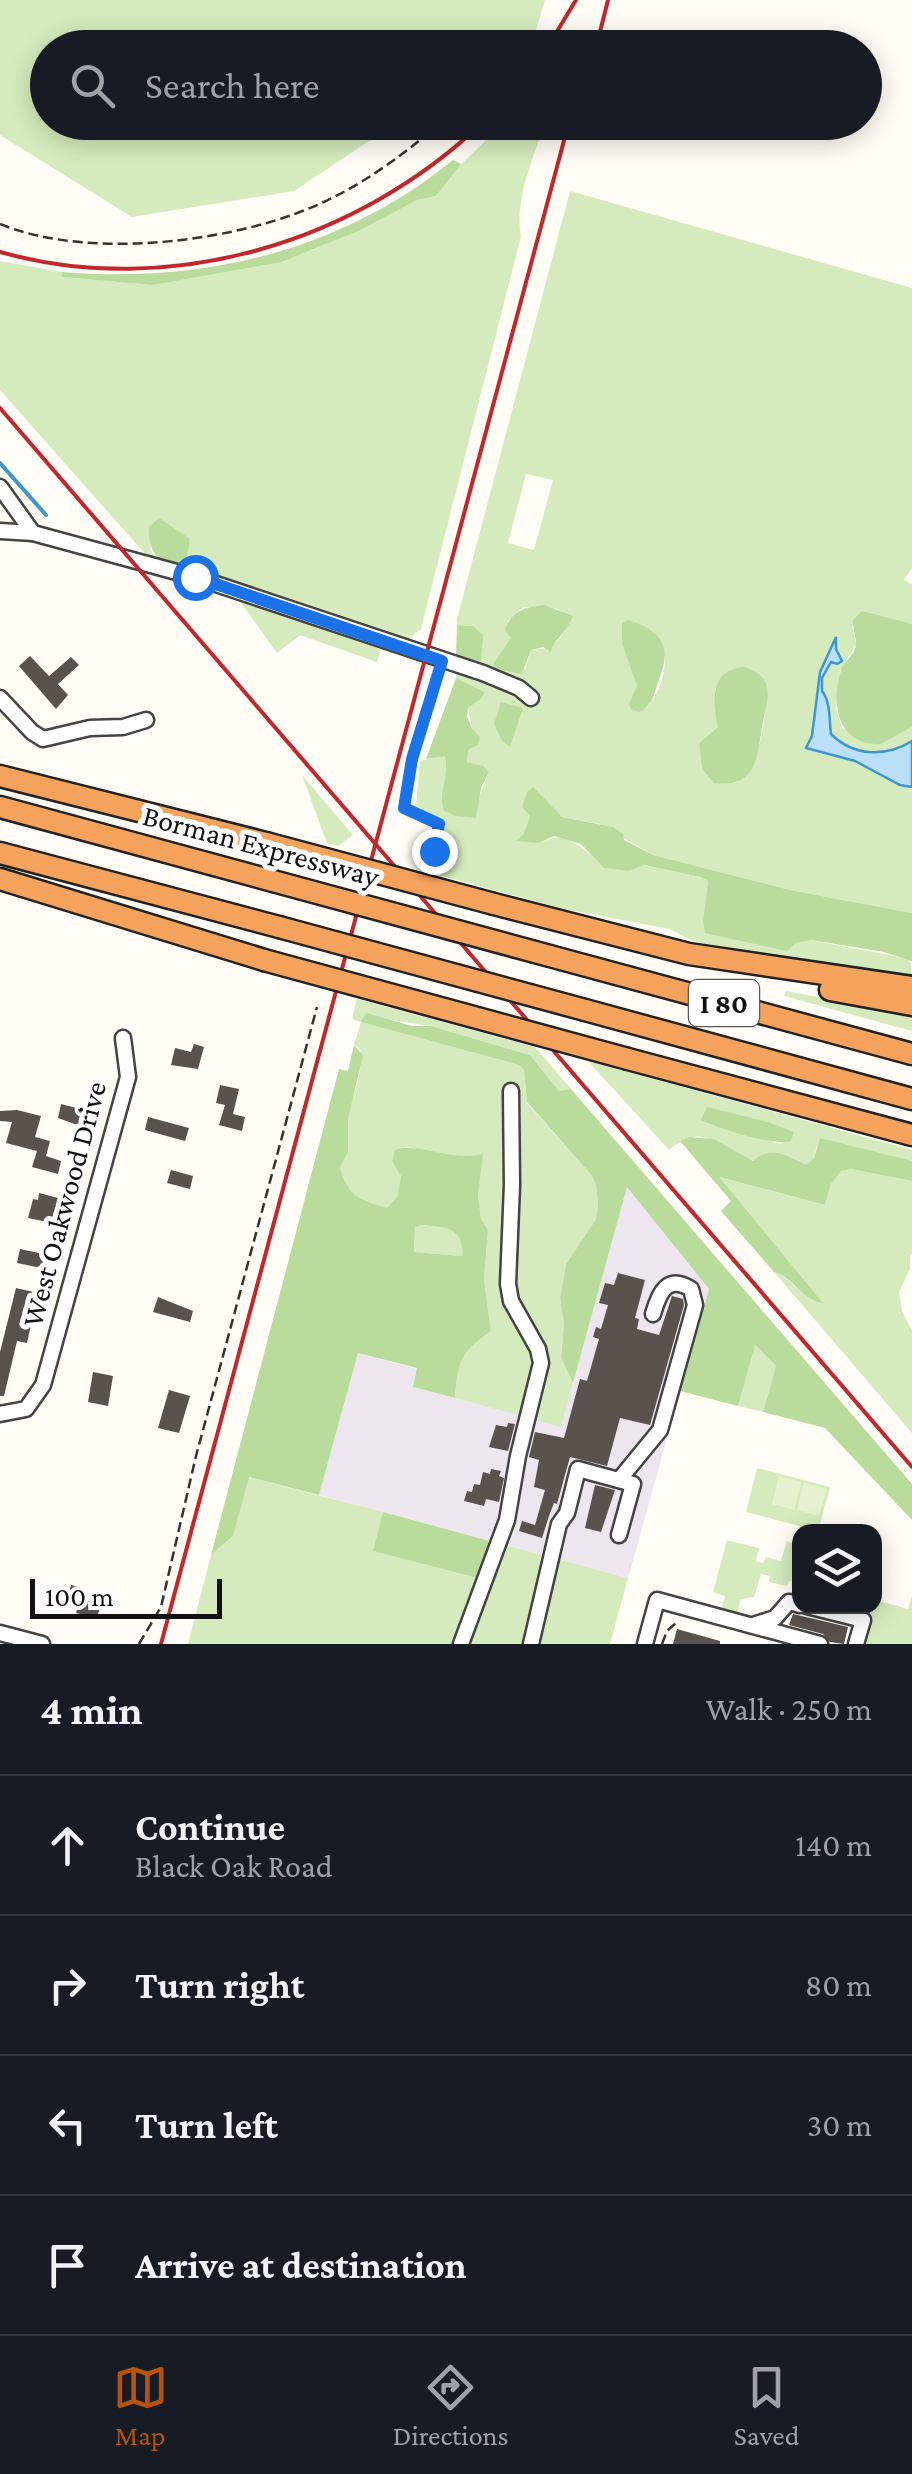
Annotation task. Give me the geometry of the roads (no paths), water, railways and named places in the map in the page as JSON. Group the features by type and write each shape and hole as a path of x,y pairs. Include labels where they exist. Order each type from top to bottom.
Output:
{"highway":[{"path":"0,776 763,976 912,1006"},
{"name":"Borman Expressway","path":"0,807 912,1054"},
{"name":"I 80","path":"0,853 912,1099"},
{"path":"0,878 264,960 912,1135"},
{"path":"689,954 912,987"}],"street":[{"path":"0,487 34,533"},
{"path":"0,532 34,533 195,577 483,672 532,698"},
{"path":"0,698 43,739 146,720"},
{"name":"West Oakwood Drive","path":"0,1414 26,1409 43,1385 128,1077 124,1038"},
{"path":"461,1644 507,1520 541,1363 538,1349 513,1305 508,1284 511,1091"},
{"path":"619,1480 660,1430 695,1305 690,1289 675,1282 669,1284 658,1293 653,1314"},
{"path":"531,1644 559,1524 567,1513 578,1469 633,1484 620,1535"},
{"path":"645,1644 657,1600 820,1644"},
{"path":"750,1625 775,1618 792,1603"},
{"path":"839,1614 863,1620 856,1644"},
{"path":"0,1632 42,1644"}],"water":[{"path":"836,637 842,661 831,662 822,678 831,734 850,747 870,752 892,750 912,741 912,787 900,785 855,761 806,748 812,736 820,672"}],"waterway":[{"path":"0,463 46,515"}],"railway":[{"path":"558,30 576,0"},
{"path":"600,30 608,0"},
{"path":"0,252 64,265 129,269 194,264 258,250 320,229 379,200 462,140"},
{"path":"161,1644 564,140"},
{"path":"0,408 912,1467"}]}
